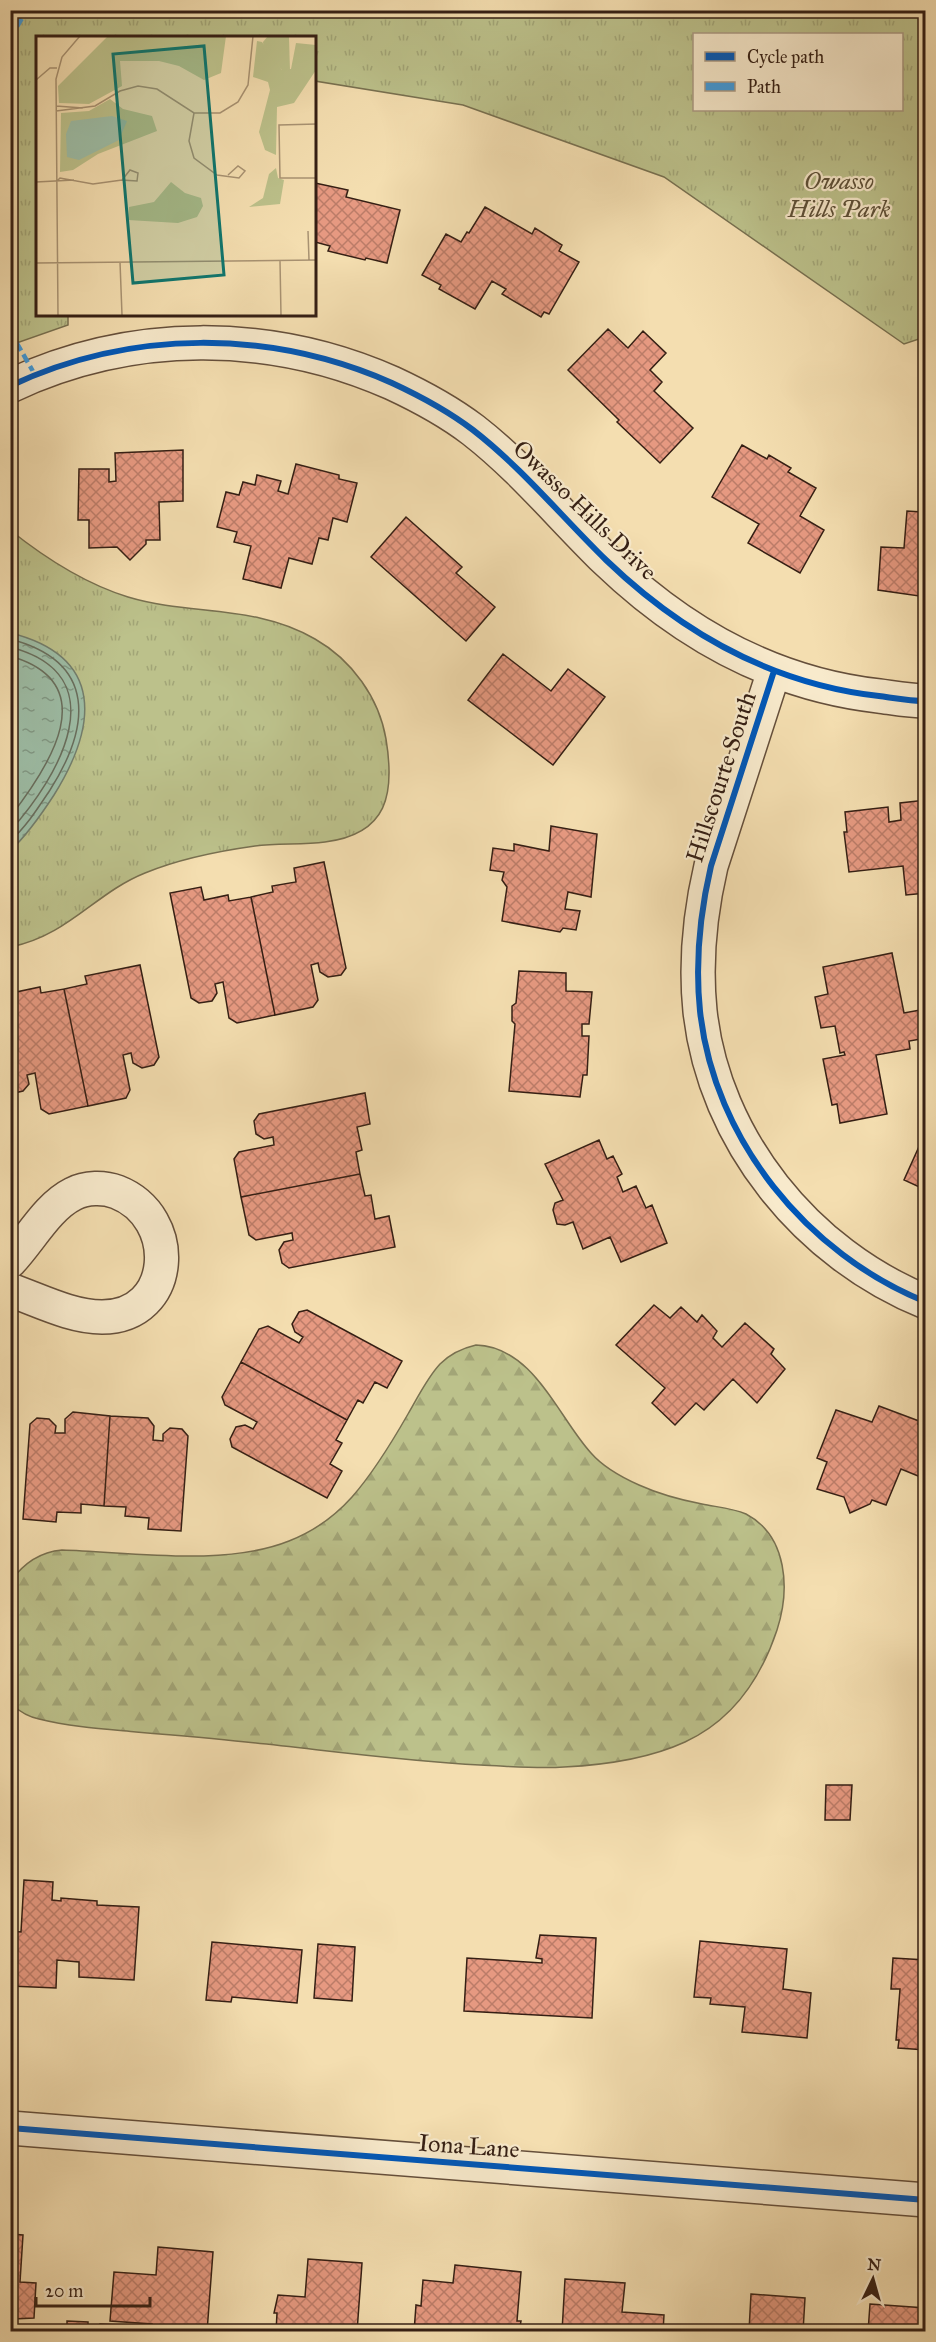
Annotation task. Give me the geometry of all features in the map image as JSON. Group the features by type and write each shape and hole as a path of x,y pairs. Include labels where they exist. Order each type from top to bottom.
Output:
{"street":[{"name":"Owasso Hills Drive","path":"10,386 95,355 157,344 228,342 299,351 360,369 417,395 471,428 518,468 607,560 664,611 721,647 774,671 854,694 926,701"},
{"name":"Hillscourte South","path":"774,671 705,891 698,948 700,1011 712,1068 735,1127 765,1177 802,1221 845,1258 894,1289 926,1302"},
{"path":"10,1261 56,1206 74,1193 93,1189 112,1190 133,1199 154,1223 161,1241 160,1274 149,1296 140,1305 118,1316 91,1317 78,1314 10,1290"},
{"name":"Iona Lane","path":"10,2128 926,2200"}],"green space":[{"name":"Owasso Hills Park","path":"11,10 925,11 925,337 904,344 664,177 463,105 316,81 316,36 36,36 36,316 68,316 68,325 11,345"},
{"path":"10,530 66,569 112,592 152,603 269,620 315,639 341,658 352,669 370,695 386,739 389,759 387,794 374,820 362,830 346,838 316,843 241,848 199,856 158,868 127,881 66,924 31,941 11,947"},
{"path":"476,1345 496,1349 514,1358 529,1371 543,1386 591,1453 613,1472 662,1494 746,1514 760,1524 770,1536 778,1550 784,1582 784,1598 777,1630 754,1681 731,1710 717,1722 685,1742 641,1757 595,1765 532,1768 421,1761 87,1727 35,1718 11,1704 11,1581 27,1564 46,1553 62,1550 177,1556 236,1554 263,1549 298,1537 331,1517 360,1487 396,1435 435,1369 448,1357"}],"water":[{"path":"11,633 42,644 63,659 77,677 84,697 84,720 79,744 54,795 34,824 11,850"}],"building":[{"path":"316,183 348,190 346,197 400,210 387,263 328,251 330,246 316,242"},
{"path":"485,207 532,234 535,228 562,245 559,251 579,262 549,314 544,312 541,317 502,294 506,289 492,281 475,309 439,289 441,285 422,275 446,234 461,242"},
{"path":"608,329 628,348 643,331 666,353 650,370 662,382 654,391 693,428 660,463 568,370"},
{"path":"742,445 767,459 769,455 791,468 788,472 816,488 800,516 824,530 800,573 748,543 759,524 712,497"},
{"path":"183,450 183,501 159,502 160,540 146,540 146,544 130,560 117,547 89,548 89,520 78,520 79,469 109,469 109,482 116,481 115,453"},
{"path":"296,464 339,475 339,479 357,483 347,522 333,518 328,540 319,538 312,564 289,558 281,588 243,579 251,546 234,542 237,532 217,527 226,492 239,495 243,482 255,485 257,475 281,481 278,491 288,494"},
{"path":"924,491 926,491 926,597 878,590 881,547 904,548 907,511 922,512"},
{"path":"406,517 462,567 456,573 495,607 466,641 371,557"},
{"path":"503,654 551,691 568,669 605,697 553,765 468,700"},
{"path":"926,800 926,893 906,895 903,866 849,872 844,832 847,832 845,812 888,807 889,822 901,820 900,803"},
{"path":"551,826 597,834 591,897 568,892 565,909 580,911 576,930 563,928 560,932 502,921 507,887 502,880 504,872 490,870 493,848 514,851 514,844 549,851"},
{"path":"324,862 346,968 341,975 328,977 320,972 318,963 311,965 318,1000 313,1007 275,1015 251,897 273,892 272,886 296,882 294,868"},
{"path":"201,887 204,900 228,895 229,901 251,897 275,1015 237,1023 229,1018 223,982 215,984 217,993 212,1001 199,1003 191,998 170,893"},
{"path":"892,953 904,1013 926,1009 926,1038 909,1041 910,1049 876,1055 887,1114 840,1123 837,1104 832,1105 823,1059 845,1055 844,1052 840,1053 835,1026 821,1028 815,997 828,994 823,967"},
{"path":"140,965 159,1057 154,1065 142,1068 133,1063 131,1053 123,1055 130,1090 126,1098 88,1106 64,989 87,984 85,976"},
{"path":"519,971 566,973 566,991 592,992 589,1024 582,1024 582,1036 589,1036 587,1075 583,1075 580,1097 509,1091 515,1024 512,1021 512,1006 516,1003"},
{"path":"10,979 13,979 16,992 40,987 41,993 64,989 88,1106 49,1114 41,1109 35,1073 27,1075 29,1084 23,1091 10,1094"},
{"path":"365,1093 370,1124 357,1127 362,1150 356,1152 360,1174 241,1197 234,1159 239,1152 274,1145 273,1137 264,1139 256,1134 254,1121 259,1114"},
{"path":"926,1131 926,1190 904,1180"},
{"path":"599,1140 607,1159 613,1156 622,1174 617,1177 623,1192 636,1186 646,1208 652,1205 667,1243 621,1262 610,1237 583,1249 573,1222 565,1225 557,1224 553,1210 555,1203 563,1200 545,1164"},
{"path":"360,1174 365,1196 371,1195 375,1219 389,1216 395,1247 289,1268 282,1263 279,1250 284,1242 293,1240 292,1233 256,1240 249,1235 241,1197"},
{"path":"654,1305 670,1318 681,1307 697,1322 702,1315 717,1331 713,1338 722,1347 745,1323 774,1349 771,1354 785,1369 757,1403 733,1379 704,1410 696,1403 675,1425 652,1403 665,1388 616,1345"},
{"path":"307,1310 402,1361 387,1388 375,1382 363,1403 358,1400 347,1420 241,1362 259,1329 268,1326 299,1343 303,1337 295,1332 292,1324 299,1312"},
{"path":"241,1362 347,1420 336,1440 342,1443 330,1464 342,1471 327,1498 232,1447 230,1439 236,1427 245,1425 253,1429 257,1422 225,1405 222,1397"},
{"path":"879,1406 919,1421 918,1424 926,1427 926,1471 923,1478 901,1469 886,1505 872,1500 870,1504 850,1513 844,1497 817,1489 827,1462 817,1458 836,1410 872,1422"},
{"path":"73,1412 110,1416 104,1506 81,1504 81,1513 57,1512 56,1522 23,1519 30,1424 37,1418 49,1419 56,1426 55,1433 65,1433 65,1419"},
{"path":"110,1416 148,1418 154,1426 153,1440 163,1441 163,1434 170,1428 182,1429 188,1436 181,1531 148,1529 149,1518 125,1516 126,1507 104,1506"},
{"path":"826,1785 852,1785 850,1820 825,1820"},
{"path":"24,1880 53,1882 52,1900 61,1901 61,1898 97,1901 97,1905 139,1907 134,1980 79,1977 79,1962 57,1960 56,1988 10,1986 10,1931 21,1932"},
{"path":"540,1935 596,1938 592,2018 464,2011 467,1958 542,1963 542,1959 536,1958"},
{"path":"700,1941 787,1949 783,1989 811,1993 807,2038 742,2032 745,2007 710,2004 711,1998 694,1997"},
{"path":"212,1942 302,1950 297,2003 232,1997 231,2002 206,2000"},
{"path":"318,1944 355,1947 352,2001 314,1998"},
{"path":"893,1958 926,1960 926,2050 898,2048 899,2040 896,2040 900,1989 891,1989"},
{"path":"10,2234 23,2235 20,2282 36,2283 34,2318 13,2319 12,2332 10,2332"},
{"path":"158,2247 213,2252 207,2332 152,2331 152,2324 110,2321 114,2272 156,2275"},
{"path":"308,2259 362,2263 357,2332 276,2332 277,2313 274,2313 278,2295 305,2297"},
{"path":"455,2265 521,2272 517,2321 521,2321 519,2332 414,2332 416,2305 421,2306 423,2280 453,2283"},
{"path":"565,2279 625,2283 622,2312 664,2315 663,2332 562,2332"},
{"path":"751,2294 805,2298 803,2332 720,2332 749,2331"},
{"path":"870,2304 926,2308 926,2332 868,2332"},
{"path":"67,2321 88,2322 88,2332 67,2332"},
{"path":"100,2324 120,2325 120,2332 99,2332"}],"marked path":[{"path":"10,38 27,10"},
{"path":"10,331 35,375"}],"cycle path":[{"path":"10,386 56,367 104,354 152,346 201,343 249,345 298,353 346,365 413,393 444,410 473,430 508,460 635,587 698,632 731,651 802,680 840,690 926,701"},
{"path":"774,671 711,866 704,902 698,956 699,993 709,1059 724,1104 746,1147 774,1187 806,1223 842,1254 883,1281 926,1302"},
{"path":"10,2128 926,2200"}]}
